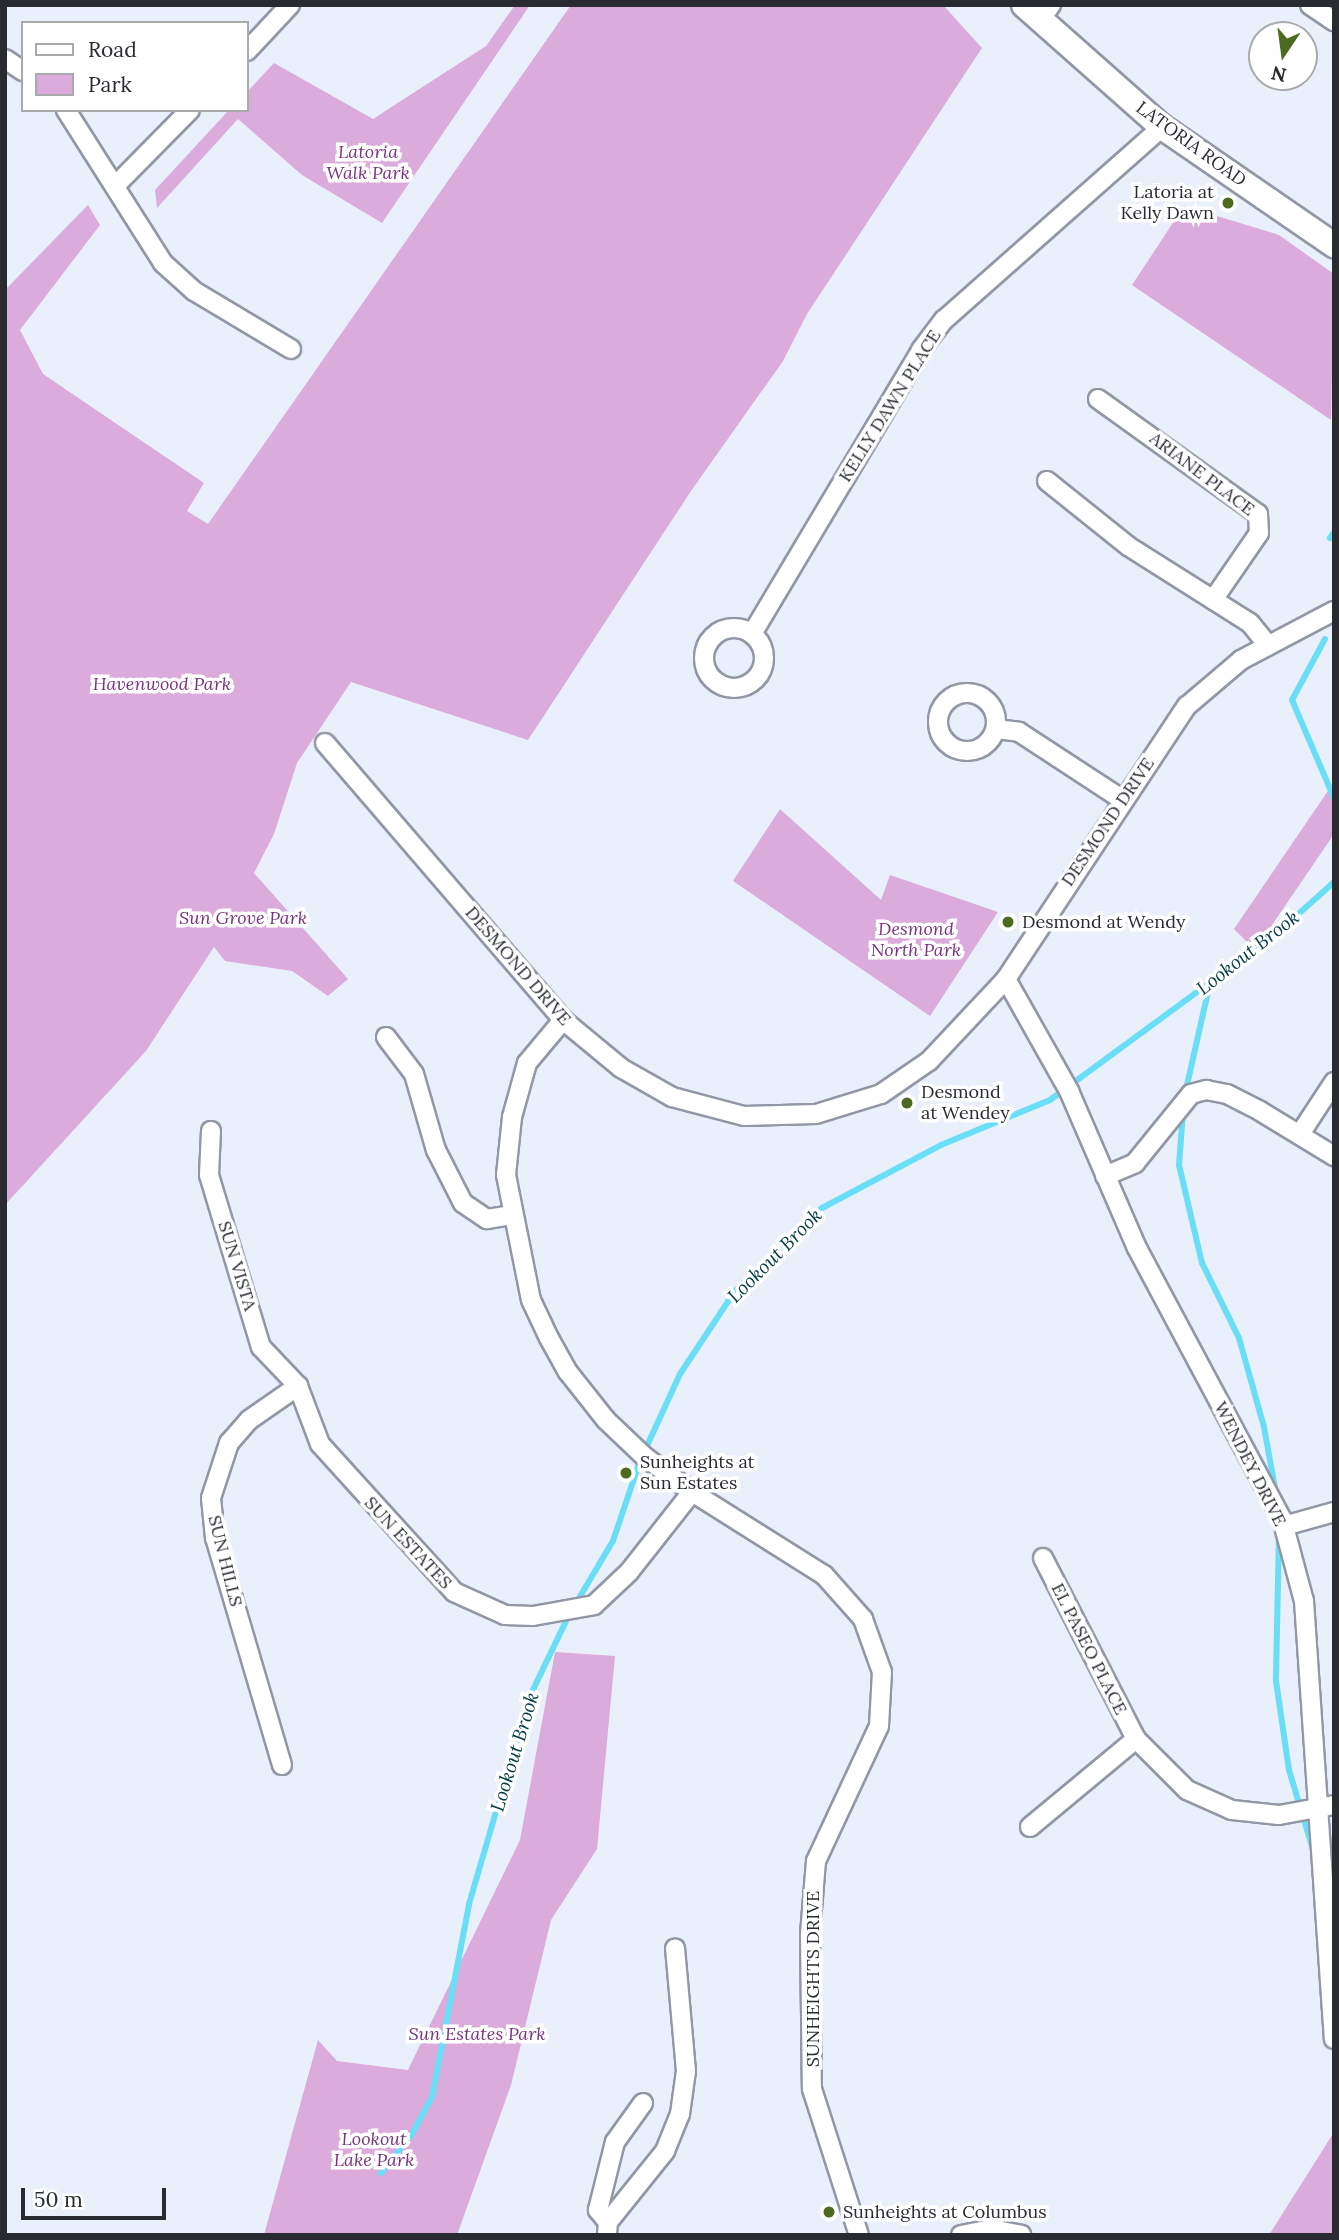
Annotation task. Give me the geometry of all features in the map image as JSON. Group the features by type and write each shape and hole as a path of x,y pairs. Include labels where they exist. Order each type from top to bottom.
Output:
{"main road":[{"name":"LATORIA ROAD","path":"1038,10 1162,127 1334,245"}],"street":[{"path":"248,50 290,5"},
{"path":"1310,5 1334,21"},
{"path":"5,59 21,70"},
{"path":"67,112 163,263 194,291 291,349"},
{"path":"116,185 188,112"},
{"name":"KELLY DAWN PLACE","path":"752,634 921,350 944,320 1162,127"},
{"name":"ARIANE PLACE","path":"1098,399 1258,514 1259,533 1213,600"},
{"path":"1046,481 1128,546 1250,623 1268,645"},
{"name":"DESMOND DRIVE","path":"325,743 563,1020 621,1068 672,1097 744,1116 817,1114 881,1094 929,1061 1006,979 1187,706 1241,660 1334,611"},
{"path":"996,729 1019,732 1123,800"},
{"name":"WENDEY DRIVE","path":"1006,979 1059,1072 1137,1248 1284,1526 1304,1601 1326,1807 1334,2039"},
{"name":"SUNHEIGHTS DRIVE","path":"563,1020 527,1063 512,1117 506,1175 531,1300 568,1372 606,1420 692,1492 824,1575 863,1619 882,1672 879,1726 816,1861 810,1934 813,2088 859,2235"},
{"path":"386,1037 414,1074 436,1150 463,1203 487,1219 513,1215"},
{"path":"1300,1134 1334,1082"},
{"path":"1105,1176 1135,1163 1191,1094 1206,1090 1227,1094 1334,1156"},
{"name":"SUN VISTA","path":"211,1131 209,1175 261,1346 298,1386"},
{"name":"SUN ESTATES","path":"298,1386 320,1444 419,1558 454,1592 505,1615 533,1616 594,1605 629,1572 692,1492"},
{"name":"SUN HILLS","path":"282,1765 215,1538 211,1497 229,1443 249,1420 298,1386"},
{"path":"1284,1526 1334,1512"},
{"name":"EL PASEO PLACE","path":"1043,1558 1136,1740 1187,1790 1232,1810 1279,1815 1326,1807"},
{"path":"1030,1827 1136,1740"},
{"path":"643,2104 615,2142 598,2210 607,2228 665,2151 680,2114 686,2071 675,1948"},
{"path":"961,2235 991,2229 1021,2235"}],"green space":[{"name":"Latoria Walk Park","path":"515,5 530,5 382,223 302,175 238,119 157,208 155,190 227,112 248,112 248,91 274,63 373,119 486,46"},
{"path":"571,5 943,5 982,48 807,314 783,361 691,491 528,740 351,682 297,763 274,834 254,873 348,979 328,996 292,971 225,961 214,947 146,1051 5,1205 5,290 88,205 100,225 20,330 43,374 204,483 187,511 208,524"},
{"path":"1184,206 1279,235 1334,274 1331,420 1132,285"},
{"path":"1334,782 1334,834 1255,950 1234,929"},
{"name":"Desmond North Park","path":"780,809 881,900 890,875 998,912 930,1016 733,881"},
{"path":"555,1652 615,1656 597,1849 551,1920 511,2085 457,2235 264,2235 318,2040 337,2061 408,2070 520,1840"},
{"path":"1334,2132 1334,2235 1269,2235"}],"waterway":[{"name":"Lookout Brook","path":"1330,538 1334,532"},
{"name":"Lookout Brook","path":"1325,639 1292,700 1334,798"},
{"name":"Lookout Brook","path":"381,2173 412,2134 432,2097 469,1904 530,1696 569,1615 613,1541 640,1461 680,1374 735,1291 822,1208 941,1145 1050,1100 1275,935 1334,882"},
{"path":"1185,1094 1210,983"},
{"path":"1183,1112 1179,1165 1202,1263 1239,1338 1264,1427 1276,1494"},
{"path":"1279,1533 1276,1681 1289,1770 1314,1853"}],"place":[{"name":"Latoria at Kelly Dawn","path":"1228,203"},
{"name":"Desmond at Wendy","path":"1008,922"},
{"name":"Desmond at Wendey","path":"907,1103"},
{"name":"Sunheights at Sun Estates","path":"626,1473"},
{"name":"Sunheights at Columbus","path":"829,2212"}],"park label":[{"name":"Havenwood Park","path":"162,684"},
{"name":"Sun Grove Park","path":"243,918"},
{"name":"Sun Estates Park","path":"477,2034"},
{"name":"Lookout Lake Park","path":"374,2150"}]}
